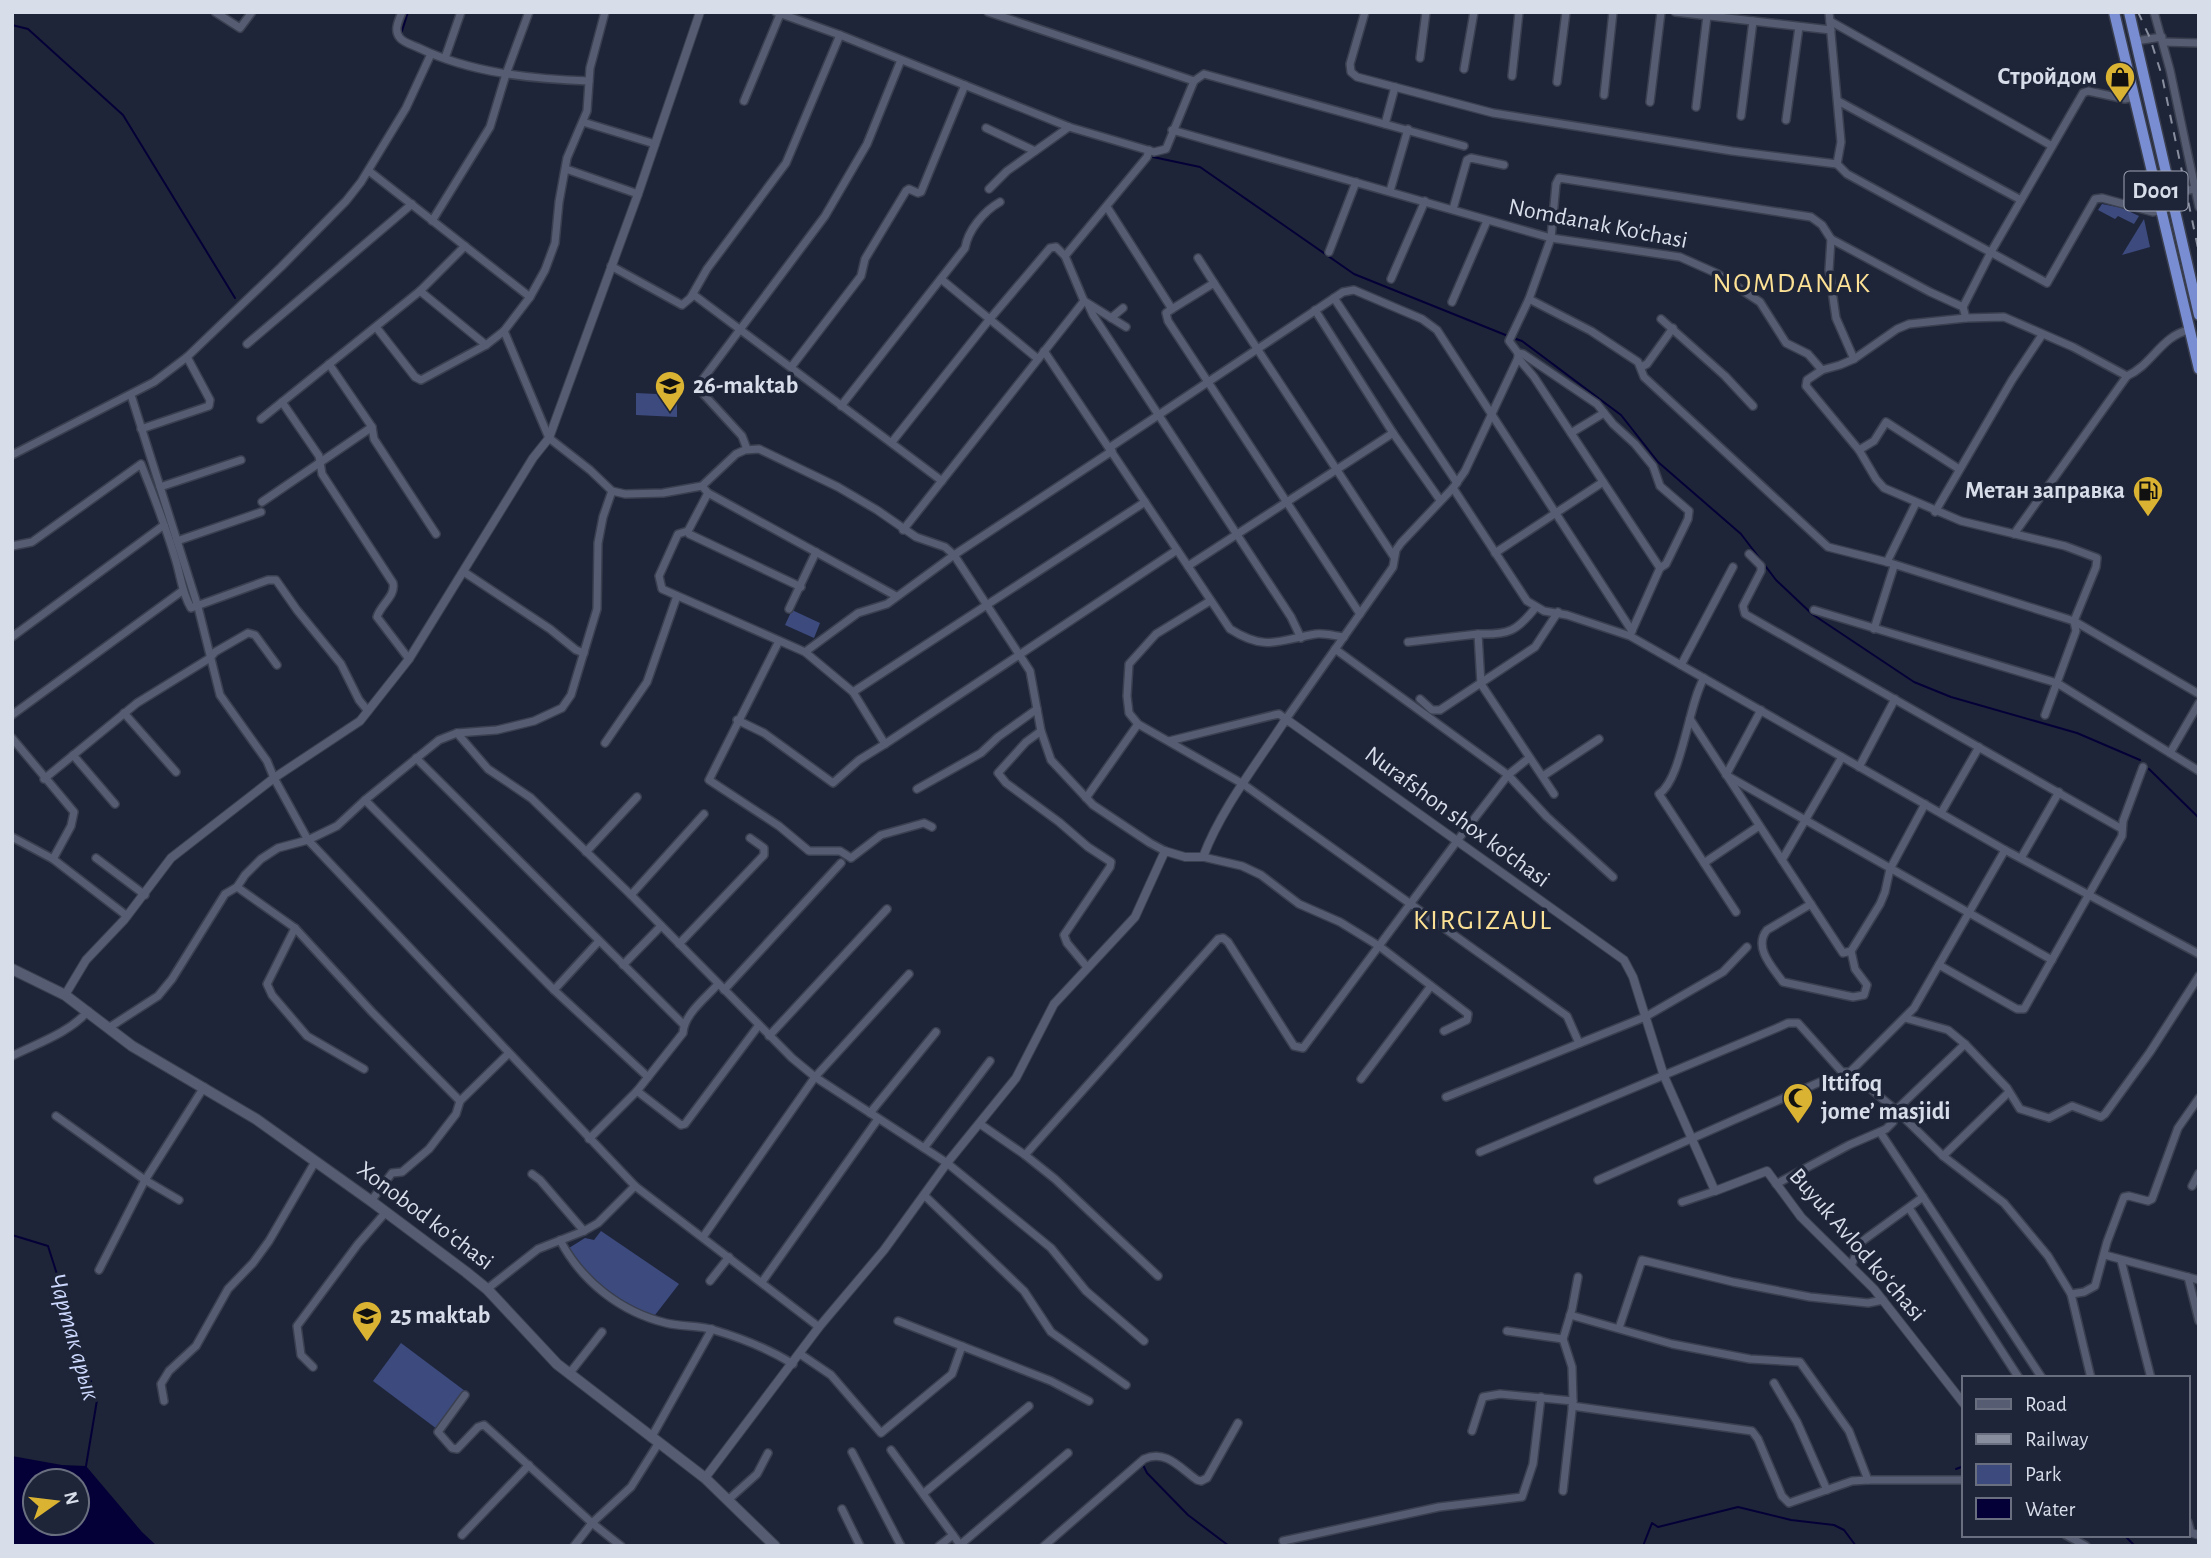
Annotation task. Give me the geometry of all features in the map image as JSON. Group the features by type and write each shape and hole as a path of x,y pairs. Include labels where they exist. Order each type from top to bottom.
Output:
{"highway":[{"name":"D001","path":"2114,12 2199,369"},
{"name":"D001","path":"2129,12 2170,194 2195,283 2199,315"}],"main road":[{"name":"Xonobod koʻchasi","path":"12,970 65,995 132,1046 256,1119 371,1200 487,1289 557,1364 705,1478 775,1546"}],"street":[{"path":"215,12 240,28 252,12"},
{"path":"402,12 397,27 398,36 431,54 506,74 589,82"},
{"path":"445,58 461,12"},
{"path":"432,220 490,127 529,12"},
{"path":"376,327 415,377 421,380 486,345 504,331 530,297 545,270 555,243 567,158 587,111 590,68 606,12"},
{"path":"65,995 86,960 145,895 171,858 274,778 360,721 409,659 533,458 549,438 701,12"},
{"path":"988,12 1194,81"},
{"path":"1365,12 1350,68 1357,76 1493,113 1732,151 1837,164 1847,174 2047,284 2095,199 2102,198 2153,212 2161,210"},
{"path":"1420,58 1426,12"},
{"path":"1464,69 1474,12"},
{"path":"1512,76 1519,12"},
{"path":"1558,82 1566,12"},
{"path":"1604,95 1613,12"},
{"path":"1650,102 1661,12"},
{"path":"1675,12 1799,26 1831,26 2052,146"},
{"path":"1829,12 1841,142 1837,164"},
{"path":"2154,12 2163,40 2199,206"},
{"path":"744,101 779,13 1069,127 1159,152 1166,149 1194,81 1200,75 1464,146"},
{"path":"1696,107 1707,16"},
{"path":"1741,116 1752,21"},
{"path":"1786,120 1799,26"},
{"path":"690,299 707,269 786,163 840,35"},
{"path":"2135,41 2199,43"},
{"path":"12,455 131,395 154,382 187,357 346,201 369,171 406,108 431,54"},
{"path":"747,449 742,436 697,387 825,216 867,144 901,60"},
{"path":"792,366 861,276 865,259 906,191 921,191 965,85"},
{"path":"1385,124 1395,87"},
{"path":"1966,318 1963,307 1991,252 2082,93 2088,91 2125,99 2134,97"},
{"path":"1838,102 2021,200"},
{"path":"583,122 655,144"},
{"path":"989,189 1007,171 1069,127"},
{"path":"986,128 1035,150"},
{"name":"Nomdanak Ko'chasi","path":"1172,130 1551,238 1680,257 1716,273 1760,302 1786,343 1808,354 1822,370"},
{"path":"1391,191 1408,130"},
{"path":"1065,257 1147,157 1149,150"},
{"path":"1453,209 1467,160 1471,158 1504,165"},
{"path":"566,169 638,194"},
{"path":"369,171 530,297"},
{"path":"1660,568 1510,345 1551,238 1557,180 1562,178 1811,217 1822,225 1831,239 1963,307"},
{"path":"1329,252 1356,182"},
{"path":"2170,194 2197,187"},
{"path":"1391,279 1425,201"},
{"path":"841,406 965,248 967,237 972,230 984,215 1000,202"},
{"path":"247,344 412,204"},
{"path":"1107,207 1172,309"},
{"path":"1452,302 1487,221"},
{"path":"1831,239 1829,270 1836,318 1854,359"},
{"path":"261,419 420,291 465,246"},
{"path":"892,442 989,320 1051,248 1056,247 1065,257 1093,315 1291,617 1301,638"},
{"path":"1198,258 1394,558"},
{"path":"611,266 682,306 694,295 942,481"},
{"path":"941,279 1038,359"},
{"path":"1214,283 1166,313 1166,317 1360,614"},
{"path":"805,652 858,613 881,607 1257,348 1343,292 1354,290 1431,323 1631,633"},
{"path":"420,291 486,345"},
{"path":"1334,298 1455,485 1519,591 1536,607 1631,633 1681,665 2005,850 2199,954"},
{"path":"1529,299 1591,331 1638,362 1644,377 1824,544 1838,551 1890,564 2074,621 2199,694"},
{"path":"1086,302 1126,327"},
{"path":"904,530 1086,302"},
{"path":"1111,318 1123,308"},
{"path":"1315,310 1393,433 1440,500"},
{"path":"2045,715 2076,631 2074,621 2096,567 2097,558 2072,548 1961,521 1935,512 1880,485 1859,450 1806,386 1807,380 1822,370 1854,359 1896,329 1909,324 2004,317 2073,347 2127,376"},
{"path":"1661,319 1725,376 1752,406"},
{"path":"1642,367 1673,328"},
{"path":"2014,534 2127,376 2136,372 2172,336 2189,330"},
{"path":"504,331 549,438 612,491 625,494 663,493 702,486 736,454 747,449 759,449 838,487 916,537 945,547 954,555 1020,654 1032,676 1041,730 1051,760 1086,798 1150,844 1185,858 1203,857 1242,866 1261,875 1299,904 1340,922 1379,946 1469,1016 1467,1020 1444,1031"},
{"path":"1935,512 2012,380 2042,335"},
{"path":"1044,352 1224,622 1239,635 1271,644 1319,634 1344,637"},
{"path":"1203,857 1207,845 1243,783 1393,567 1395,550 1465,471 1518,356 1523,354 1597,404 1653,466 1660,486 1689,511 1688,519 1666,564 1660,568 1631,633"},
{"path":"141,429 209,406 210,400 187,357"},
{"path":"329,365 372,427 374,439 436,534"},
{"path":"131,395 198,607 220,695 267,761 308,841 635,1186 819,1327"},
{"path":"282,402 321,463 322,474 393,583 393,592 378,611 377,617 409,659"},
{"path":"1571,433 1604,413"},
{"path":"1859,450 1874,441 1886,422 1959,469"},
{"path":"262,502 372,427"},
{"path":"1188,566 1393,433"},
{"path":"12,546 32,542 150,457"},
{"path":"160,487 240,460"},
{"path":"141,464 177,564 182,591 191,608 268,580 276,580 341,664 359,700 368,711"},
{"path":"1495,553 1603,482"},
{"path":"702,486 708,493 895,596"},
{"path":"110,1027 158,996 172,979 225,894 237,887 261,859 278,848 308,841 337,826 439,740 457,733 502,729 534,721 560,709 570,698 597,609 596,569 600,530 612,491"},
{"path":"708,493 688,531 678,534 659,576 662,589 805,652 853,692 885,744"},
{"path":"853,692 1145,502"},
{"path":"1874,629 1890,564 1916,503"},
{"path":"177,541 261,512"},
{"path":"12,637 164,525"},
{"path":"688,531 692,537 801,586"},
{"path":"738,721 764,733 833,783 859,760 1177,550"},
{"path":"789,609 816,552"},
{"path":"1749,554 1761,566 1761,571 1743,606 1745,614 2122,829"},
{"path":"1681,665 1733,567"},
{"path":"464,572 584,653"},
{"path":"12,715 182,591"},
{"path":"605,743 647,682 677,596"},
{"path":"1210,601 1157,634 1129,664 1129,713 1138,723 1243,783 1567,1016 1579,1043"},
{"path":"1408,642 1508,633 1521,626 1536,607"},
{"path":"1814,610 2057,683 2199,771"},
{"path":"1420,699 1432,710 1440,710 1535,647 1558,612"},
{"path":"44,779 124,713 210,658 215,652 251,632 277,665"},
{"path":"1478,634 1481,684 1554,794"},
{"path":"779,641 709,780 779,826 809,851 840,851 851,858 881,835 923,823 932,827"},
{"path":"1335,649 1508,775 1567,836 1613,877"},
{"path":"1704,678 1697,690 1667,787 1659,794 1736,912"},
{"path":"1859,767 1895,699"},
{"path":"2170,753 2199,703"},
{"path":"917,789 981,753 1037,709"},
{"path":"1726,775 1761,710"},
{"path":"124,713 176,772"},
{"path":"1169,741 1276,714 1286,719"},
{"name":"Nurafshon shox ko'chasi","path":"1286,719 1624,960 1631,972 1645,1017"},
{"path":"1690,719 1843,953 1851,951"},
{"path":"1086,798 1138,723"},
{"path":"1041,730 998,773 1006,783 1059,822 1088,848 1111,862 1064,935 1067,943 1087,967"},
{"path":"457,733 488,769 531,798 631,895 769,1036 815,1077 947,1163 1051,1248 1086,1291 1144,1341"},
{"path":"12,738 74,812 72,826 53,859"},
{"path":"1543,776 1599,738"},
{"path":"1941,813 1979,747"},
{"path":"73,755 115,804"},
{"path":"1782,860 1842,757"},
{"path":"416,758 684,1025"},
{"path":"1025,1155 1219,939 1223,938 1228,942 1294,1046 1301,1049 1508,775 1529,758"},
{"path":"1939,965 2020,1010 2024,1009 2122,836 2143,767"},
{"path":"1726,775 2052,960"},
{"path":"2021,859 2059,792"},
{"path":"586,852 637,797"},
{"path":"365,800 554,990 648,1077"},
{"path":"1811,904 1767,930 1760,943 1764,954 1783,982 1853,997 1864,995 1867,985 1854,969 1851,951 1880,904 1890,869 1925,804"},
{"path":"631,895 704,814"},
{"path":"1704,863 1759,826"},
{"path":"12,836 53,859 127,916"},
{"path":"679,944 764,855 764,848 750,838"},
{"path":"1850,1072 1914,1008 2005,850"},
{"path":"705,1478 819,1327 884,1250 947,1163 1016,1078 1054,1004 1135,916 1165,851"},
{"path":"96,858 145,895"},
{"path":"589,1139 637,1091 683,1033 691,1013 721,987 841,863"},
{"path":"237,887 295,928 372,1012 460,1101"},
{"path":"769,1036 887,909"},
{"path":"623,965 661,926"},
{"path":"295,928 267,984 272,995 307,1036 364,1069"},
{"path":"554,990 599,941"},
{"path":"1446,1097 1645,1017 1723,972 1747,947"},
{"path":"703,1237 815,1077 909,974"},
{"path":"1905,1018 1948,1030 2007,1088 2020,1109 2049,1118 2072,1106 2096,1116 2105,1114 2150,1052 2199,976"},
{"path":"1361,1079 1431,986"},
{"path":"12,1056 55,1035 81,1019 88,1011"},
{"path":"1645,1017 1664,1076 1715,1191 1682,1202"},
{"path":"1480,1152 1788,1023 1798,1023 1842,1072 1850,1072 1896,1110 1943,1156 2004,1203 2048,1256 2071,1294 2091,1376"},
{"path":"637,1091 681,1125 685,1124 759,1026"},
{"path":"870,1114 936,1032"},
{"path":"1776,1184 1849,1145 1880,1132 1894,1122 1896,1110 1965,1044"},
{"path":"371,1200 391,1173 402,1171 429,1149 456,1114 460,1101 508,1054"},
{"path":"924,1148 990,1061"},
{"path":"1598,1180 1820,1082"},
{"path":"99,1270 145,1180 204,1087"},
{"path":"1943,1156 2008,1093"},
{"path":"2071,1294 2084,1292 2095,1286 2122,1199 2126,1196 2145,1201 2152,1199 2178,1128 2199,1098"},
{"path":"56,1116 145,1180 179,1200"},
{"path":"762,1282 878,1119"},
{"path":"980,1124 1055,1179 1158,1276"},
{"path":"1880,1132 2041,1376"},
{"path":"164,1401 161,1384 169,1371 196,1346 220,1308 228,1289 253,1263 269,1241 315,1162"},
{"name":"Buyuk Avlod koʻchasi","path":"1715,1191 1767,1171 1801,1217 1883,1300 1962,1401"},
{"path":"2192,1186 2199,1173"},
{"path":"532,1174 584,1231"},
{"path":"487,1289 538,1249 598,1223 635,1186"},
{"path":"924,1195 1024,1292 1051,1332 1126,1385"},
{"path":"1851,1266 1861,1242 1923,1197"},
{"path":"1909,1208 2018,1376"},
{"path":"313,1367 300,1355 297,1326 358,1244 386,1212"},
{"path":"561,1240 576,1266 627,1310 668,1324 712,1329 775,1353 793,1364"},
{"path":"2105,1255 2199,1280"},
{"path":"710,1281 729,1257"},
{"path":"1619,1328 1642,1260 1810,1297 1868,1303 1883,1300"},
{"path":"2121,1260 2150,1376"},
{"path":"1563,1491 1575,1405 1572,1367 1563,1339 1578,1277"},
{"path":"2188,1277 2199,1321"},
{"path":"1570,1315 1672,1344 1751,1359 1800,1362 1849,1431 1868,1480"},
{"path":"898,1321 1051,1381 1089,1401"},
{"path":"574,1546 592,1523 631,1487 712,1329"},
{"path":"1507,1331 1563,1339"},
{"path":"569,1374 602,1332"},
{"path":"800,1354 831,1375 881,1433 951,1374 961,1346"},
{"path":"1774,1383 1797,1422 1826,1490"},
{"path":"1472,1431 1483,1397 1500,1394 1541,1397 1593,1410 1752,1431 1785,1500 1793,1502 1852,1481 1962,1480"},
{"path":"466,1395 440,1430 440,1436 455,1450 478,1427 484,1425 621,1546"},
{"path":"1283,1541 1439,1507 1522,1497 1533,1464 1541,1397"},
{"path":"924,1493 1029,1406"},
{"path":"1044,1546 1091,1503 1151,1455 1169,1458 1201,1481 1207,1478 1238,1423"},
{"path":"891,1450 961,1545 1068,1453"},
{"path":"852,1452 901,1546"},
{"path":"728,1500 757,1474 768,1453"},
{"path":"462,1535 529,1465"},
{"path":"842,1510 860,1546"},
{"path":"939,1546 953,1535"},
{"path":"2070,1537 2086,1546"}],"green space":[{"path":"2102,204 2122,208 2139,216 2134,224 2118,216 2115,219 2098,210"},
{"path":"2144,219 2150,247 2122,255"},
{"path":"636,393 677,395 677,417 636,415"},
{"path":"792,610 820,623 814,638 785,625"},
{"path":"601,1231 679,1284 655,1315 631,1305 606,1289 575,1258 569,1248 585,1238 594,1240"},
{"path":"401,1343 465,1391 437,1429 373,1381"}],"water":[{"path":"12,1456 87,1467 21,1467 21,1537 91,1537 91,1472 157,1546 12,1546"}],"waterway":[{"path":"401,34 408,12"},
{"path":"12,25 28,29 123,115 235,298"},
{"path":"1153,157 1200,167 1354,274 1508,336"},
{"path":"1513,338 1522,341 1621,415 1658,462 1741,534 1776,580 1812,614 1914,682 1951,697 2077,733 2140,760"},
{"path":"2149,769 2199,818"},
{"name":"Чартак арык","path":"12,1235 48,1246 97,1400 86,1466"},
{"path":"1143,1465 1147,1473 1188,1515 1229,1546"},
{"path":"1956,1469 1962,1467"},
{"path":"1643,1546 1652,1523 1658,1527 1738,1507 1791,1520 1834,1525 1844,1530 1856,1546"},
{"path":"2126,1537 2135,1546"}],"railway":[{"path":"2138,12 2150,38 2162,76 2199,253"}],"place":[{"name":"Стройдом","path":"2120,104"},
{"name":"26-maktab","path":"670,413"},
{"name":"Метан заправка","path":"2148,518"},
{"name":"Ittifoq jome’ masjidi","path":"1798,1125"},
{"name":"25 maktab","path":"367,1343"}],"district":[{"name":"NOMDANAK","path":"1792,284"},
{"name":"KIRGIZAUL","path":"1483,921"}]}
